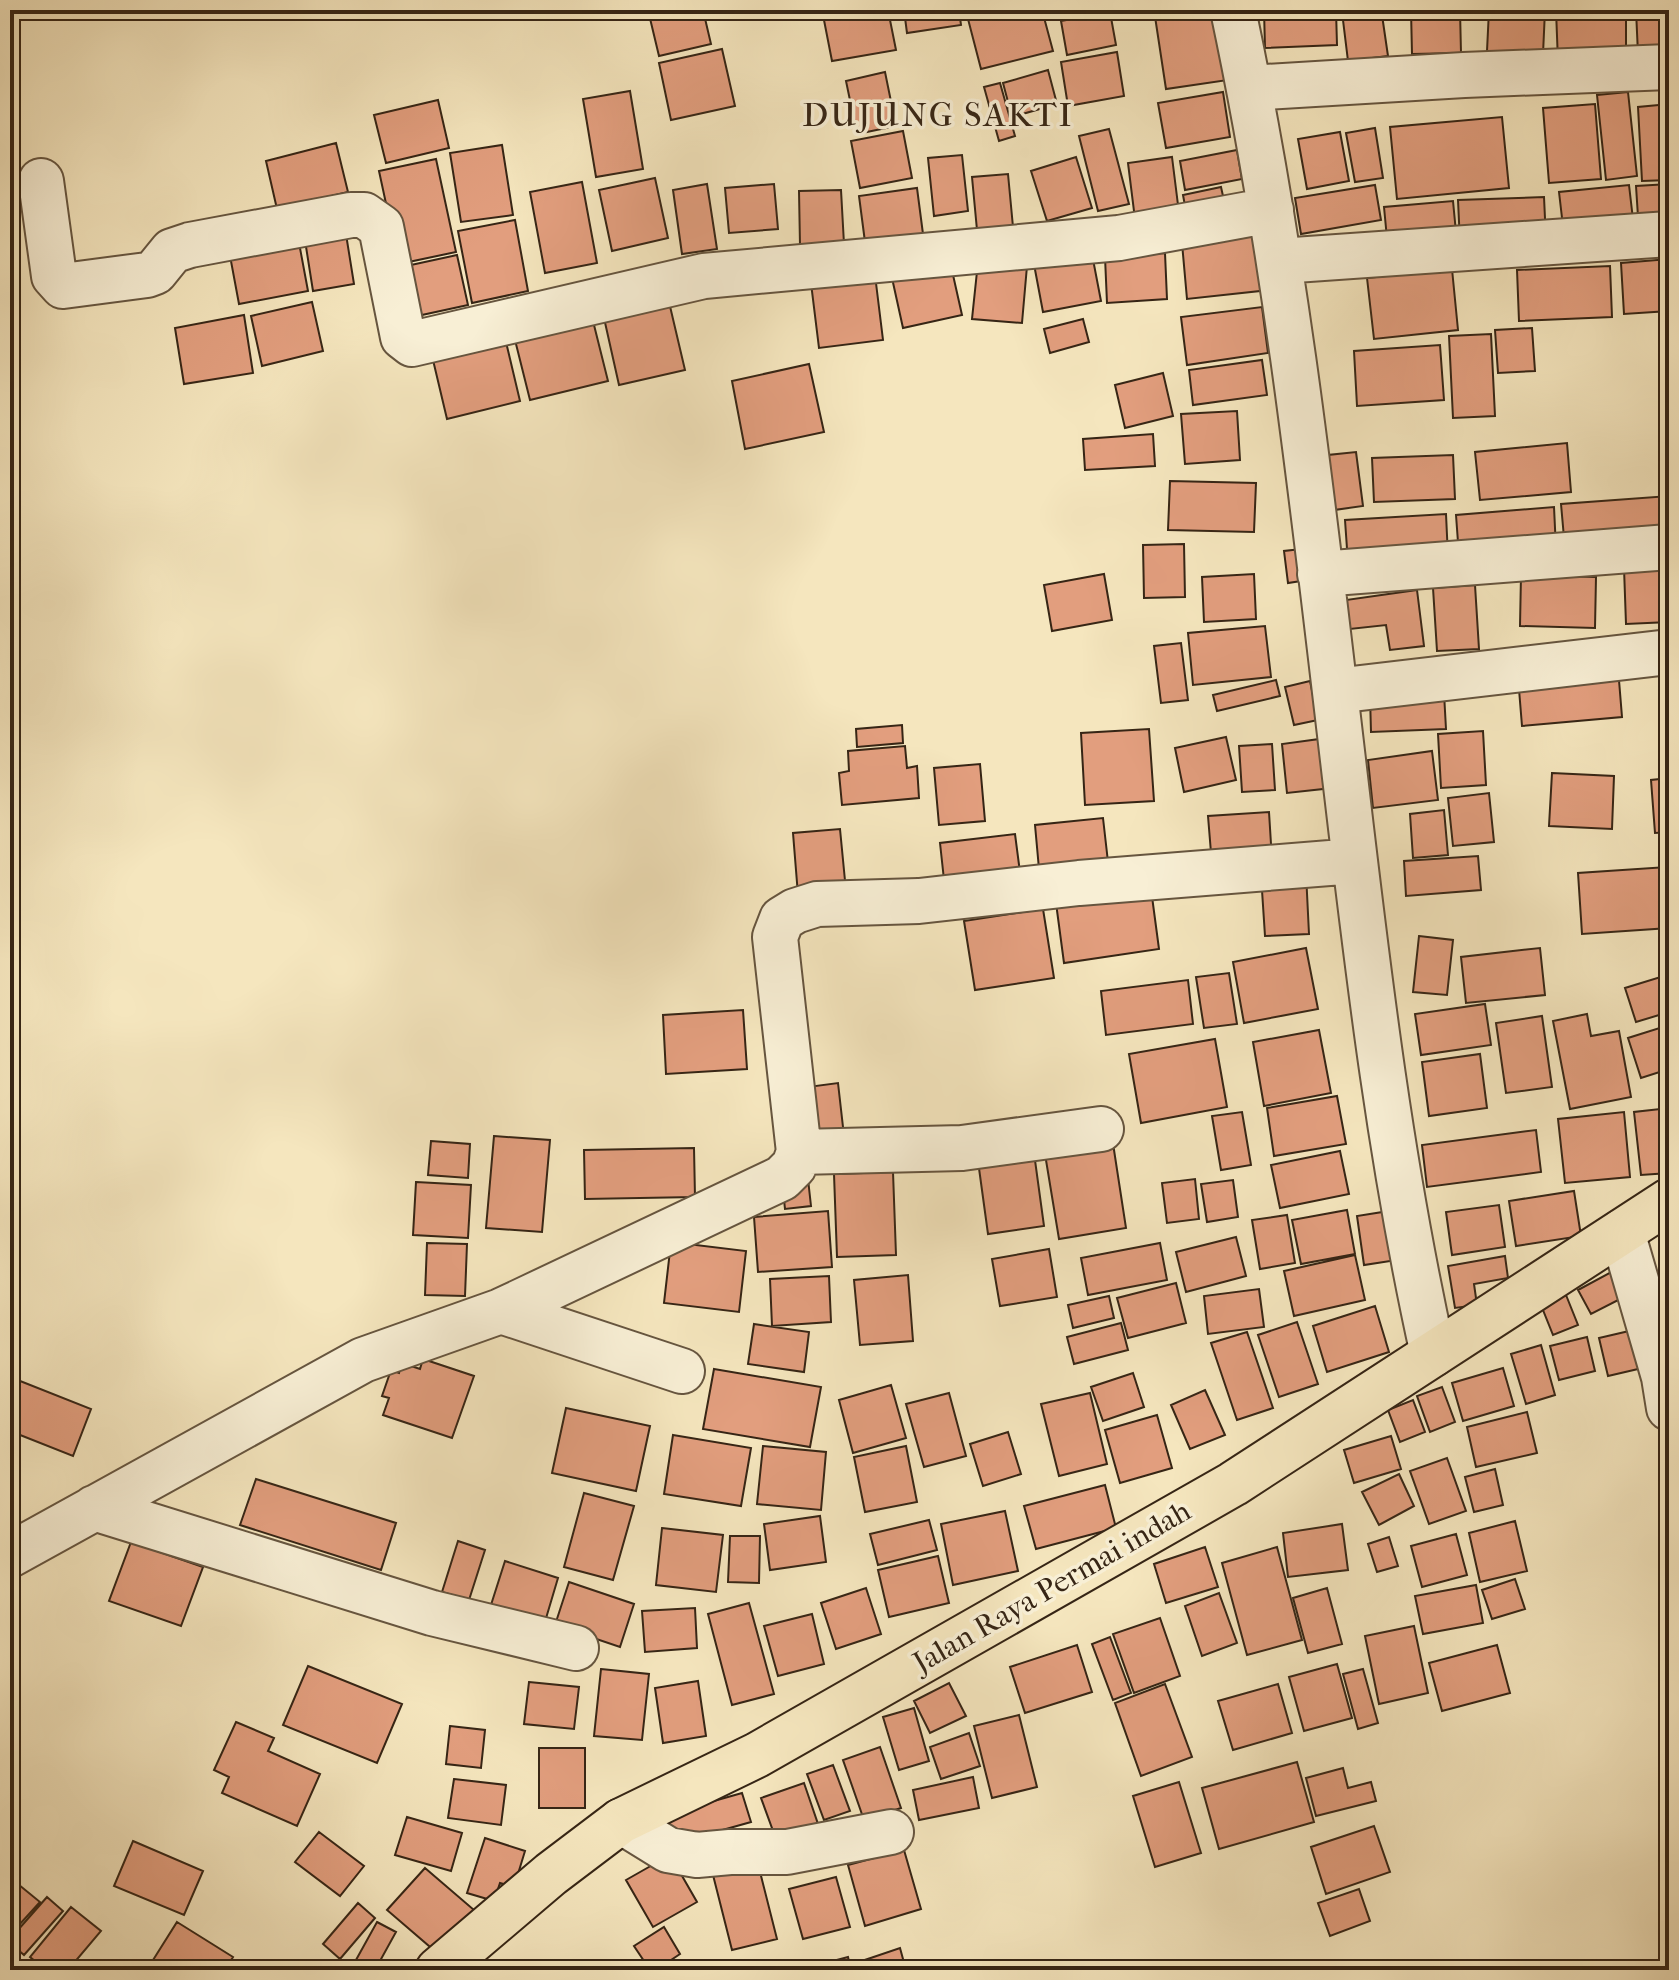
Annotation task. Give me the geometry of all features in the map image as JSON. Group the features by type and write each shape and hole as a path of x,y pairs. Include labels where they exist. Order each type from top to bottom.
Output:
{"main road":[{"name":"Jalan Raya Permai indah","path":"438,1970 551,1874 621,1821 757,1755 1233,1484 1669,1201"}],"street":[{"path":"1233,10 1280,261 1374,1015 1419,1292 1433,1354"},
{"path":"1250,88 1669,67"},
{"path":"41,181 54,276 63,286 147,275 155,272 172,251 190,245 364,215 381,227 403,337 412,344 704,276 1119,238 1271,210"},
{"path":"1280,261 1669,234"},
{"path":"1320,574 1669,547"},
{"path":"1335,691 1669,652"},
{"path":"10,1555 363,1360 501,1311 782,1178 794,1166 799,1152 775,937 782,919 795,911 817,904 919,901 1079,883 1355,861"},
{"path":"799,1152 962,1148 1101,1129"},
{"path":"1622,1232 1664,1377 1669,1408"},
{"path":"501,1311 682,1371"},
{"path":"94,1508 432,1613 576,1648"},
{"path":"621,1821 668,1850 697,1855 787,1852 891,1832"}],"building":[{"path":"648,10 703,10 711,44 659,56"},
{"path":"850,10 888,10 896,50 832,61 823,15"},
{"path":"904,10 959,10 961,25 907,33"},
{"path":"1004,10 1042,10 1053,51 981,69 968,19"},
{"path":"1154,10 1218,10 1228,80 1166,89"},
{"path":"1264,10 1336,10 1337,45 1265,48"},
{"path":"1411,10 1460,10 1461,53 1412,54"},
{"path":"1489,10 1545,10 1543,54 1487,51"},
{"path":"1556,10 1626,10 1626,60 1558,62"},
{"path":"1636,10 1663,10 1665,53 1638,54"},
{"path":"1110,12 1116,45 1067,55 1061,21"},
{"path":"1382,15 1388,56 1348,61 1343,20"},
{"path":"722,49 735,106 671,120 659,63"},
{"path":"1117,52 1124,96 1068,106 1061,62"},
{"path":"1048,70 1057,104 1012,117 1003,83"},
{"path":"885,72 896,126 857,134 846,81"},
{"path":"1000,83 1015,136 999,141 984,87"},
{"path":"630,91 643,169 596,177 583,99"},
{"path":"1223,92 1230,137 1166,148 1158,103"},
{"path":"1628,92 1637,176 1606,180 1597,95"},
{"path":"438,100 449,148 386,163 374,115"},
{"path":"1595,104 1601,179 1549,183 1543,108"},
{"path":"1669,104 1669,180 1642,181 1638,107"},
{"path":"1502,117 1509,188 1397,199 1390,127"},
{"path":"1375,128 1383,178 1355,182 1346,133"},
{"path":"1109,129 1129,204 1098,211 1079,136"},
{"path":"903,131 912,178 860,188 851,141"},
{"path":"1340,132 1349,181 1307,189 1298,139"},
{"path":"336,143 348,192 277,209 266,161"},
{"path":"502,145 513,215 461,222 450,153"},
{"path":"1237,150 1242,179 1185,190 1180,161"},
{"path":"962,155 968,211 934,216 928,158"},
{"path":"1076,157 1092,208 1047,221 1031,171"},
{"path":"1172,157 1179,213 1135,219 1128,163"},
{"path":"436,159 456,252 399,264 379,171"},
{"path":"1008,174 1013,227 977,230 972,177"},
{"path":"655,178 668,238 612,251 599,190"},
{"path":"582,182 597,263 545,273 530,192"},
{"path":"707,184 717,249 682,254 673,190"},
{"path":"774,184 778,229 729,233 725,188"},
{"path":"1669,184 1669,230 1639,232 1636,186"},
{"path":"1375,185 1381,220 1301,234 1295,198"},
{"path":"1629,185 1634,228 1564,235 1559,192"},
{"path":"1221,187 1227,214 1188,222 1183,195"},
{"path":"917,188 923,234 865,242 859,196"},
{"path":"841,190 844,244 800,245 799,191"},
{"path":"1544,197 1546,240 1460,243 1458,200"},
{"path":"1453,201 1457,243 1388,249 1384,207"},
{"path":"515,220 528,291 472,303 458,231"},
{"path":"1263,223 1269,290 1187,299 1181,232"},
{"path":"345,228 354,284 313,291 304,234"},
{"path":"297,232 308,291 239,304 228,245"},
{"path":"1091,249 1101,301 1043,312 1033,259"},
{"path":"1165,253 1167,299 1107,303 1105,257"},
{"path":"457,255 468,305 408,318 397,268"},
{"path":"1669,259 1669,311 1624,314 1621,263"},
{"path":"978,262 1027,266 1022,323 972,319"},
{"path":"951,266 962,315 903,328 892,278"},
{"path":"1610,266 1612,317 1519,321 1517,270"},
{"path":"1452,269 1458,330 1374,339 1367,278"},
{"path":"875,275 883,340 819,348 811,283"},
{"path":"312,302 323,351 262,366 251,316"},
{"path":"669,302 685,370 619,385 604,318"},
{"path":"1262,307 1268,353 1187,365 1181,317"},
{"path":"244,315 253,373 184,384 175,328"},
{"path":"1083,319 1089,342 1050,353 1044,329"},
{"path":"593,321 608,381 530,400 515,340"},
{"path":"1532,328 1535,371 1498,373 1495,330"},
{"path":"1491,334 1495,416 1453,418 1449,336"},
{"path":"506,342 520,401 447,419 433,360"},
{"path":"1440,345 1444,400 1357,406 1354,351"},
{"path":"1262,360 1267,395 1193,405 1189,370"},
{"path":"809,364 824,432 745,449 732,381"},
{"path":"1163,373 1173,416 1125,428 1115,385"},
{"path":"1237,411 1240,460 1185,464 1181,414"},
{"path":"1153,434 1155,466 1085,470 1083,439"},
{"path":"1567,443 1571,492 1480,500 1475,452"},
{"path":"1356,452 1363,506 1334,510 1328,455"},
{"path":"1453,455 1455,499 1374,502 1372,458"},
{"path":"1170,481 1256,483 1254,532 1168,530"},
{"path":"1669,496 1669,542 1565,549 1561,504"},
{"path":"1554,507 1556,549 1459,556 1456,515"},
{"path":"1446,514 1448,557 1348,563 1345,520"},
{"path":"1184,544 1185,597 1144,598 1143,545"},
{"path":"1310,548 1314,579 1288,583 1284,551"},
{"path":"1669,565 1669,622 1626,624 1624,568"},
{"path":"1104,574 1112,620 1052,631 1044,585"},
{"path":"1254,574 1256,619 1204,622 1202,577"},
{"path":"1521,575 1596,577 1595,628 1520,626"},
{"path":"1475,585 1479,649 1437,651 1433,588"},
{"path":"1417,590 1424,646 1390,650 1386,625 1350,629 1346,600"},
{"path":"1265,626 1271,677 1193,685 1188,633"},
{"path":"1181,643 1188,700 1161,703 1154,646"},
{"path":"1618,668 1622,717 1522,726 1518,677"},
{"path":"1276,680 1280,696 1217,711 1213,695"},
{"path":"1310,681 1318,720 1294,725 1285,687"},
{"path":"1444,693 1446,729 1371,732 1370,696"},
{"path":"902,725 903,743 857,747 856,729"},
{"path":"1149,729 1154,801 1085,805 1081,733"},
{"path":"1483,731 1486,785 1441,788 1438,734"},
{"path":"1226,737 1236,780 1184,792 1175,748"},
{"path":"1327,738 1332,788 1287,793 1282,744"},
{"path":"1272,744 1275,790 1242,792 1239,746"},
{"path":"905,746 907,768 917,766 919,798 842,805 839,773 849,771 848,751"},
{"path":"1432,751 1438,800 1373,808 1368,760"},
{"path":"980,764 985,821 939,825 934,768"},
{"path":"1552,773 1614,776 1612,829 1549,826"},
{"path":"1669,778 1669,832 1655,833 1651,780"},
{"path":"1489,793 1494,842 1453,846 1448,798"},
{"path":"1444,810 1448,855 1413,858 1410,814"},
{"path":"1269,812 1272,860 1212,865 1208,816"},
{"path":"1103,818 1108,862 1039,869 1035,825"},
{"path":"840,829 846,891 798,895 793,833"},
{"path":"1015,834 1021,880 945,889 940,843"},
{"path":"1478,856 1481,890 1406,896 1404,861"},
{"path":"1667,867 1669,928 1582,934 1578,873"},
{"path":"1306,873 1309,934 1265,936 1261,875"},
{"path":"1151,889 1159,949 1064,963 1056,903"},
{"path":"1043,909 1054,978 975,990 964,921"},
{"path":"1419,936 1453,940 1447,995 1413,992"},
{"path":"1306,948 1318,1009 1244,1023 1233,962"},
{"path":"1540,948 1545,995 1466,1003 1461,957"},
{"path":"1229,973 1237,1024 1204,1028 1196,977"},
{"path":"1667,975 1669,1012 1636,1022 1625,988"},
{"path":"1188,980 1193,1024 1106,1035 1101,991"},
{"path":"1485,1004 1491,1045 1421,1055 1415,1014"},
{"path":"743,1010 747,1069 666,1074 663,1015"},
{"path":"1587,1014 1591,1036 1619,1031 1631,1097 1570,1109 1553,1021"},
{"path":"1542,1016 1552,1087 1506,1093 1496,1023"},
{"path":"1669,1025 1669,1069 1641,1078 1628,1038"},
{"path":"1319,1030 1331,1093 1264,1106 1253,1042"},
{"path":"1215,1039 1227,1107 1141,1123 1129,1054"},
{"path":"1480,1054 1487,1108 1429,1116 1422,1062"},
{"path":"838,1083 844,1136 805,1141 800,1088"},
{"path":"1337,1096 1346,1144 1274,1156 1267,1108"},
{"path":"1669,1108 1669,1173 1641,1175 1634,1112"},
{"path":"1242,1112 1251,1165 1221,1170 1212,1116"},
{"path":"1624,1112 1630,1177 1565,1183 1558,1119"},
{"path":"1536,1130 1541,1172 1427,1187 1422,1145"},
{"path":"494,1136 550,1140 542,1232 486,1228"},
{"path":"1112,1137 1126,1228 1059,1239 1044,1148"},
{"path":"431,1141 470,1144 468,1178 428,1175"},
{"path":"694,1148 695,1197 585,1199 584,1150"},
{"path":"1340,1151 1349,1194 1280,1208 1271,1165"},
{"path":"1034,1153 1044,1226 988,1234 978,1161"},
{"path":"893,1172 896,1255 837,1257 834,1174"},
{"path":"808,1179 811,1206 785,1209 782,1181"},
{"path":"1195,1179 1199,1219 1167,1223 1162,1183"},
{"path":"1233,1180 1238,1217 1207,1222 1201,1184"},
{"path":"416,1182 471,1185 468,1238 413,1235"},
{"path":"1574,1191 1581,1236 1516,1246 1509,1201"},
{"path":"1499,1205 1505,1247 1452,1255 1446,1212"},
{"path":"1347,1210 1355,1254 1301,1264 1292,1220"},
{"path":"828,1211 832,1267 758,1272 754,1217"},
{"path":"1389,1211 1397,1260 1364,1265 1357,1216"},
{"path":"1287,1215 1295,1263 1260,1269 1252,1220"},
{"path":"1236,1237 1246,1276 1186,1292 1176,1252"},
{"path":"671,1242 746,1251 739,1312 664,1303"},
{"path":"427,1243 467,1244 465,1296 425,1295"},
{"path":"1160,1243 1167,1280 1088,1295 1081,1258"},
{"path":"1049,1249 1057,1297 1000,1306 992,1259"},
{"path":"1355,1255 1365,1300 1294,1316 1284,1271"},
{"path":"1505,1256 1508,1278 1474,1284 1477,1305 1455,1308 1448,1266"},
{"path":"1617,1269 1630,1294 1591,1314 1578,1290"},
{"path":"908,1275 913,1341 860,1345 854,1280"},
{"path":"829,1276 831,1322 772,1326 770,1279"},
{"path":"1176,1283 1186,1323 1128,1338 1117,1298"},
{"path":"1259,1289 1264,1327 1208,1334 1204,1296"},
{"path":"1566,1295 1578,1325 1553,1335 1541,1305"},
{"path":"1109,1296 1114,1318 1073,1328 1068,1305"},
{"path":"1375,1306 1389,1352 1327,1372 1313,1326"},
{"path":"1297,1322 1318,1384 1279,1397 1258,1335"},
{"path":"1121,1323 1128,1350 1074,1364 1067,1337"},
{"path":"754,1324 809,1332 804,1372 748,1364"},
{"path":"1642,1328 1651,1366 1608,1376 1599,1338"},
{"path":"1247,1332 1273,1408 1237,1420 1211,1343"},
{"path":"1587,1337 1595,1371 1559,1380 1550,1346"},
{"path":"1541,1345 1555,1395 1526,1404 1511,1354"},
{"path":"423,1359 474,1376 452,1438 383,1415 389,1398 382,1396 391,1370 399,1373 402,1363 420,1369"},
{"path":"1503,1368 1514,1406 1463,1421 1452,1383"},
{"path":"714,1369 821,1387 810,1447 703,1429"},
{"path":"1133,1373 1144,1407 1103,1421 1091,1387"},
{"path":"10,1377 91,1409 73,1456 10,1431"},
{"path":"891,1385 906,1438 853,1453 839,1400"},
{"path":"1442,1387 1455,1422 1430,1432 1417,1396"},
{"path":"1205,1390 1225,1435 1190,1449 1171,1405"},
{"path":"949,1393 966,1456 924,1467 906,1404"},
{"path":"1090,1393 1107,1464 1059,1476 1041,1404"},
{"path":"1413,1400 1425,1432 1400,1442 1388,1410"},
{"path":"566,1408 650,1426 636,1491 552,1473"},
{"path":"1527,1412 1537,1453 1476,1467 1467,1427"},
{"path":"1157,1415 1172,1468 1120,1483 1105,1430"},
{"path":"1008,1432 1021,1474 983,1486 970,1444"},
{"path":"673,1435 751,1448 741,1506 664,1494"},
{"path":"1391,1436 1401,1469 1354,1483 1344,1450"},
{"path":"763,1446 826,1452 821,1510 757,1504"},
{"path":"906,1446 917,1502 865,1512 854,1457"},
{"path":"1447,1458 1466,1511 1429,1524 1410,1471"},
{"path":"1495,1469 1503,1505 1474,1512 1465,1477"},
{"path":"1399,1474 1414,1506 1379,1525 1362,1492"},
{"path":"256,1479 396,1523 381,1570 240,1525"},
{"path":"1105,1485 1116,1528 1036,1549 1024,1506"},
{"path":"584,1493 634,1506 613,1580 564,1567"},
{"path":"1005,1511 1018,1571 953,1585 941,1524"},
{"path":"820,1516 826,1562 770,1570 764,1524"},
{"path":"929,1520 937,1550 878,1565 870,1534"},
{"path":"1515,1521 1527,1571 1480,1582 1469,1533"},
{"path":"1342,1524 1348,1570 1288,1577 1283,1533"},
{"path":"662,1528 723,1535 716,1592 656,1585"},
{"path":"1456,1534 1467,1575 1422,1587 1411,1546"},
{"path":"730,1536 760,1536 759,1583 728,1582"},
{"path":"1389,1537 1398,1566 1377,1572 1368,1544"},
{"path":"458,1541 485,1550 469,1600 442,1592"},
{"path":"131,1542 203,1567 181,1626 109,1601"},
{"path":"1205,1547 1218,1587 1166,1603 1154,1564"},
{"path":"1277,1547 1302,1640 1247,1655 1222,1563"},
{"path":"938,1556 949,1603 889,1617 878,1570"},
{"path":"505,1561 558,1578 544,1625 490,1608"},
{"path":"1515,1579 1525,1609 1492,1619 1482,1590"},
{"path":"569,1582 634,1604 620,1647 555,1625"},
{"path":"1476,1585 1483,1623 1423,1634 1415,1596"},
{"path":"866,1588 881,1634 836,1649 821,1603"},
{"path":"1327,1588 1342,1644 1308,1653 1293,1598"},
{"path":"1219,1593 1237,1643 1202,1656 1185,1606"},
{"path":"749,1603 774,1694 732,1705 708,1614"},
{"path":"695,1608 697,1648 645,1652 642,1611"},
{"path":"812,1614 824,1664 778,1676 764,1626"},
{"path":"1160,1618 1180,1676 1134,1693 1113,1634"},
{"path":"1414,1626 1428,1693 1379,1704 1365,1636"},
{"path":"1110,1637 1131,1693 1113,1700 1092,1644"},
{"path":"1077,1645 1092,1692 1025,1713 1010,1667"},
{"path":"1497,1645 1510,1693 1442,1711 1429,1663"},
{"path":"1337,1664 1352,1718 1304,1731 1289,1677"},
{"path":"308,1666 402,1704 377,1763 283,1725"},
{"path":"601,1669 649,1674 642,1740 594,1736"},
{"path":"1363,1669 1378,1723 1358,1729 1343,1674"},
{"path":"698,1681 706,1736 663,1743 655,1688"},
{"path":"529,1682 579,1687 574,1729 524,1724"},
{"path":"949,1683 966,1716 930,1733 914,1701"},
{"path":"1165,1684 1192,1757 1141,1776 1115,1703"},
{"path":"1278,1684 1292,1733 1233,1750 1218,1701"},
{"path":"914,1708 929,1761 899,1770 883,1717"},
{"path":"1019,1715 1037,1787 992,1798 974,1726"},
{"path":"236,1722 274,1738 268,1751 320,1774 297,1826 222,1793 229,1777 214,1770"},
{"path":"450,1726 485,1730 481,1768 446,1764"},
{"path":"969,1733 980,1766 941,1779 930,1747"},
{"path":"880,1747 901,1808 864,1820 843,1760"},
{"path":"539,1748 585,1748 585,1808 539,1808"},
{"path":"1297,1762 1314,1822 1219,1849 1202,1788"},
{"path":"833,1765 850,1811 824,1820 807,1774"},
{"path":"1343,1768 1348,1788 1371,1782 1376,1801 1316,1816 1306,1778"},
{"path":"973,1777 979,1808 919,1820 913,1790"},
{"path":"454,1779 506,1785 501,1825 448,1818"},
{"path":"1179,1782 1201,1853 1155,1867 1133,1796"},
{"path":"804,1783 818,1824 776,1839 761,1798"},
{"path":"742,1793 751,1822 669,1845 661,1816"},
{"path":"407,1817 462,1833 451,1871 395,1855"},
{"path":"1374,1826 1390,1872 1326,1894 1311,1847"},
{"path":"319,1832 364,1866 340,1896 295,1862"},
{"path":"485,1838 525,1851 514,1887 500,1883 494,1901 467,1893"},
{"path":"133,1841 203,1871 184,1915 114,1886"},
{"path":"904,1850 921,1909 865,1926 848,1865"},
{"path":"670,1855 697,1902 653,1927 626,1880"},
{"path":"758,1864 777,1939 732,1950 713,1875"},
{"path":"425,1868 474,1910 436,1952 387,1910"},
{"path":"836,1877 850,1927 803,1939 789,1889"},
{"path":"13,1880 40,1902 10,1935 10,1883"},
{"path":"1359,1889 1370,1921 1330,1936 1318,1903"},
{"path":"47,1897 63,1911 24,1955 10,1943 10,1939"},
{"path":"358,1903 375,1918 340,1959 323,1944"},
{"path":"71,1907 101,1931 68,1970 46,1970 30,1957"},
{"path":"177,1922 233,1957 225,1970 148,1968"},
{"path":"377,1922 396,1932 375,1970 351,1969"},
{"path":"664,1927 680,1954 656,1970 650,1970 634,1946"},
{"path":"900,1948 906,1970 855,1970 853,1964"},
{"path":"848,1957 851,1970 799,1970"}],"district":[{"name":"DUJUNG SAKTI","path":"938,115"}]}
